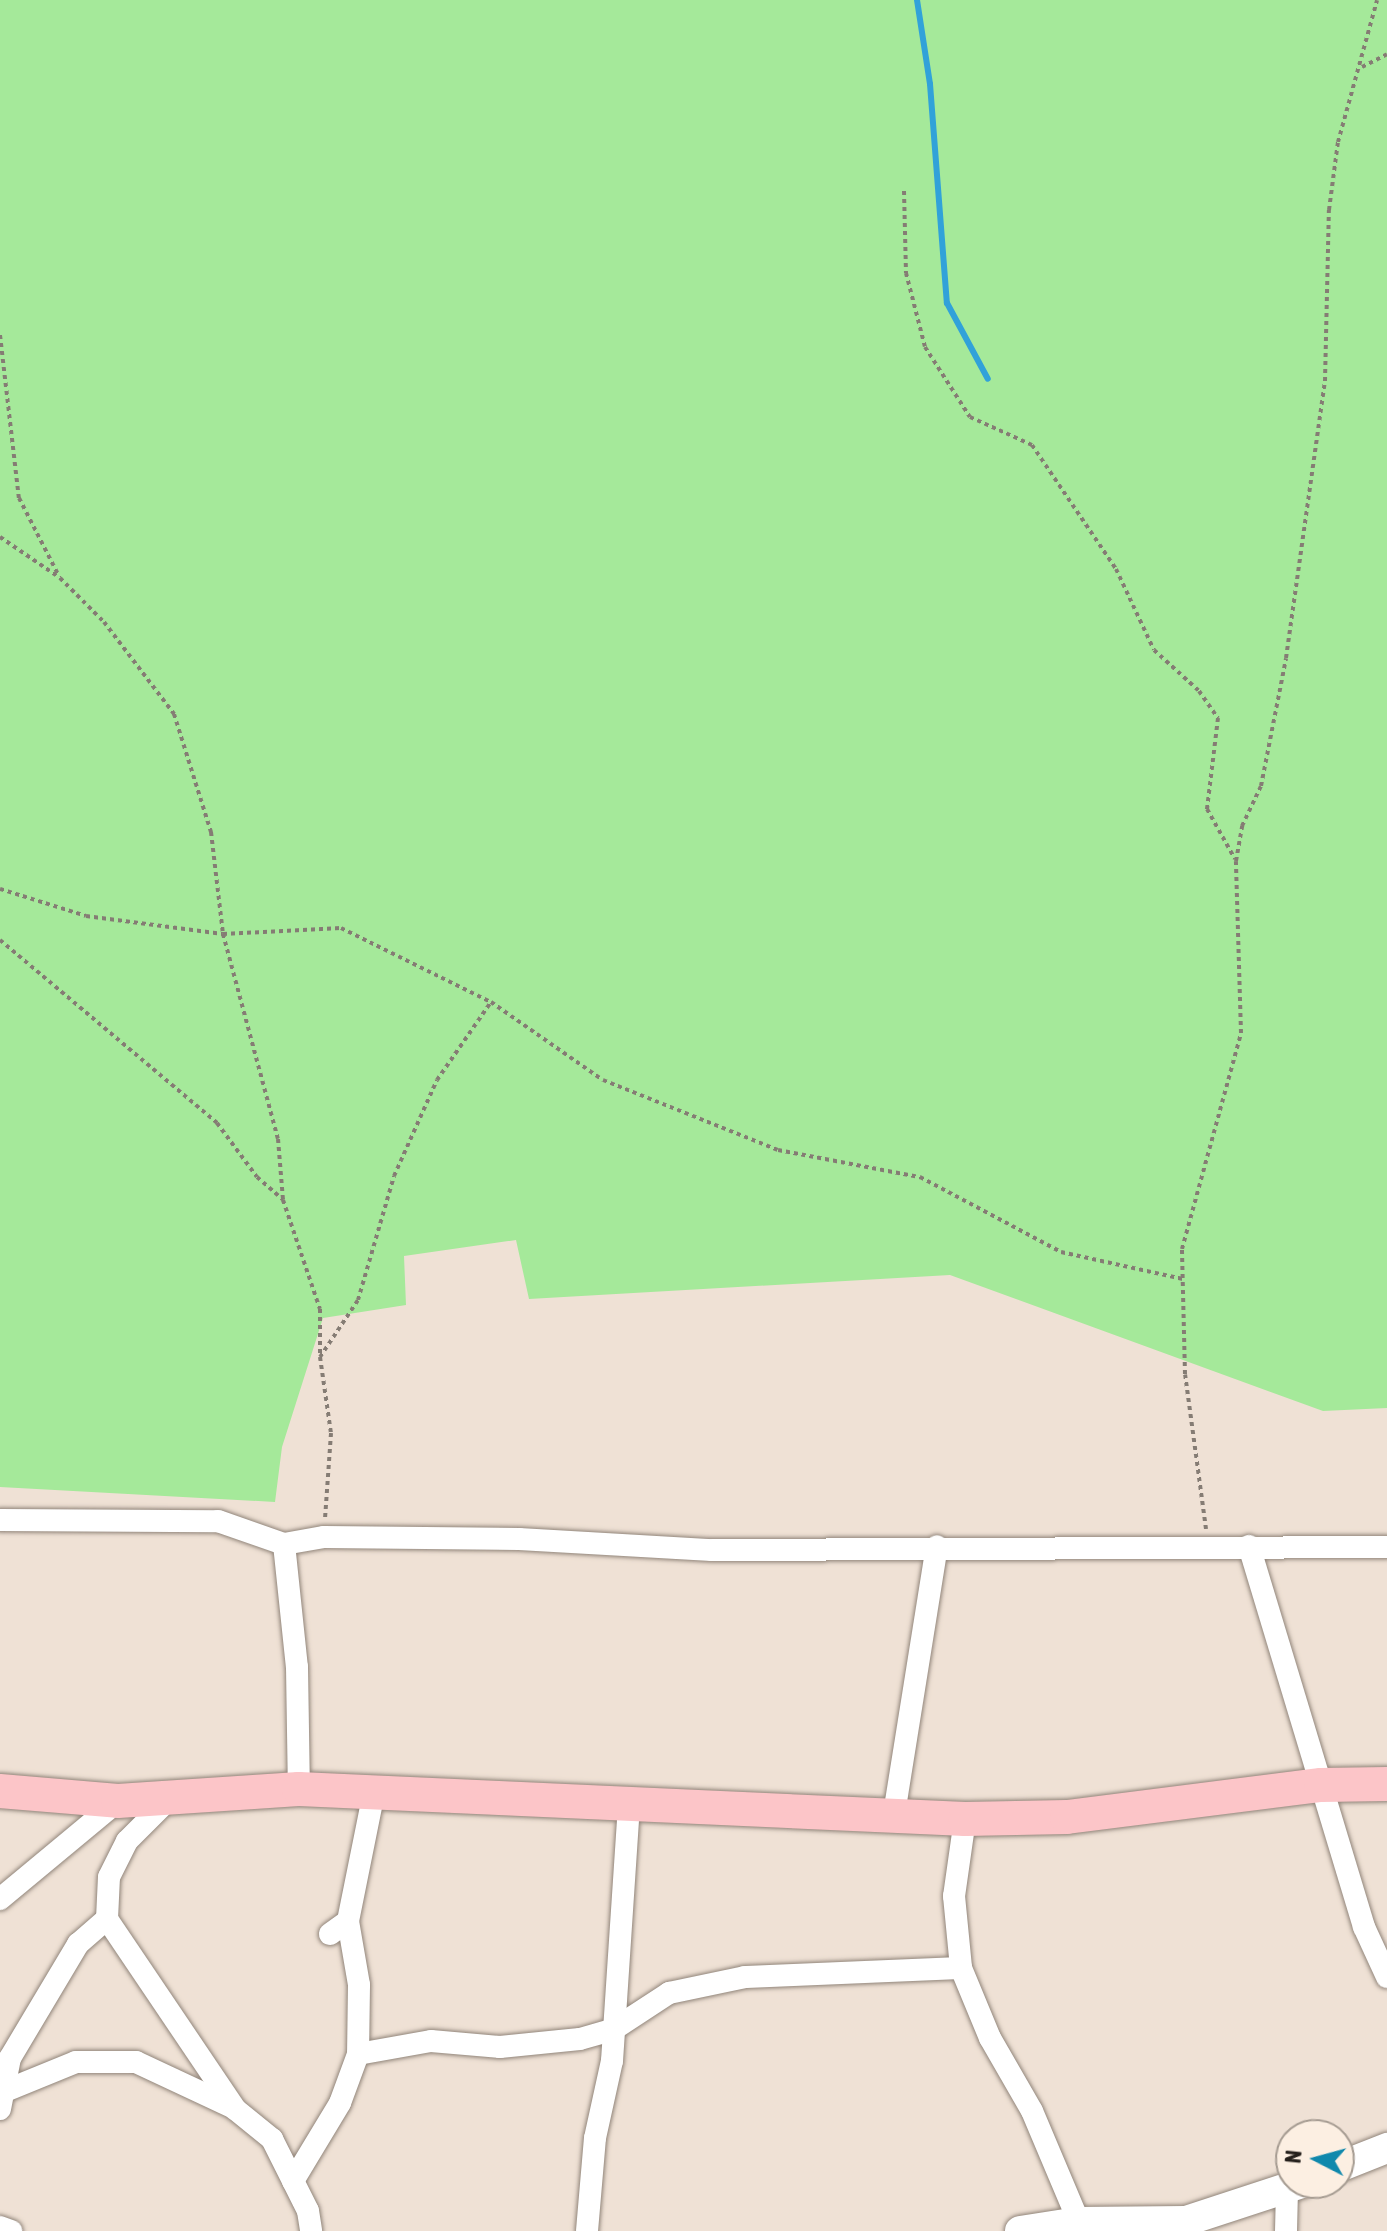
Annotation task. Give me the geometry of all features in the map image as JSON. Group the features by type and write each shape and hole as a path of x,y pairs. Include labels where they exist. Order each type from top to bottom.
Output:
{"main road":[{"path":"0,1791 118,1801 299,1789 965,1819 1067,1817 1321,1785 1387,1784"}],"street":[{"path":"0,1520 218,1521 284,1544 324,1537 519,1539 697,1550 937,1546 1387,1547"},
{"path":"284,1544 297,1667 299,1789"},
{"path":"894,1814 937,1546"},
{"path":"1249,1546 1364,1927 1387,1977"},
{"path":"293,2181 340,2103 358,2054 359,1985 339,1927 374,1792"},
{"path":"171,1797 127,1841 109,1877 107,1919 235,2109"},
{"path":"0,1899 118,1801"},
{"path":"587,2231 595,2138 614,2029 629,1802"},
{"path":"965,1819 954,1896 961,1968 990,2038 1032,2111 1079,2222"},
{"path":"1,2098 10,2058 78,1944 107,1919"},
{"path":"358,2054 431,2041 500,2047 580,2039 614,2029 669,1993 745,1977 961,1968"},
{"path":"1,2098 76,2062 136,2062 235,2109 272,2139 293,2181 311,2231"},
{"path":"1355,2161 1387,2148"},
{"path":"1020,2231 1079,2222 1186,2221 1275,2192"},
{"path":"1286,2231 1292,2199"},
{"path":"0,2227 11,2231"}],"path":[{"path":"1208,1547 1185,1374 1182,1249 1241,1033 1236,861 1242,826 1261,786 1286,658 1325,381 1334,169 1350,92 1362,67 1377,0"},
{"path":"1362,67 1387,54"},
{"path":"904,191 906,273 925,347 970,417 1032,445 1116,569 1154,650 1199,691 1218,718 1207,809 1236,861"},
{"path":"0,335 19,498 60,578"},
{"path":"0,537 19,545 60,578 104,622 174,714 211,832 223,934 278,1139 283,1200 320,1309 320,1357 331,1433 324,1537"},
{"path":"0,889 86,916 223,934 341,928 491,1002 603,1080 778,1150 920,1177 1061,1252 1183,1279"},
{"path":"0,940 217,1123 257,1177 283,1200"},
{"path":"320,1357 358,1300 394,1176 437,1080 491,1002"}],"green space":[{"path":"0,0 1387,0 1387,1408 1323,1411 950,1275 529,1299 516,1240 404,1256 406,1305 323,1318 282,1447 275,1502 0,1487"}],"waterway":[{"path":"917,0 930,84 947,303 988,379"}]}
